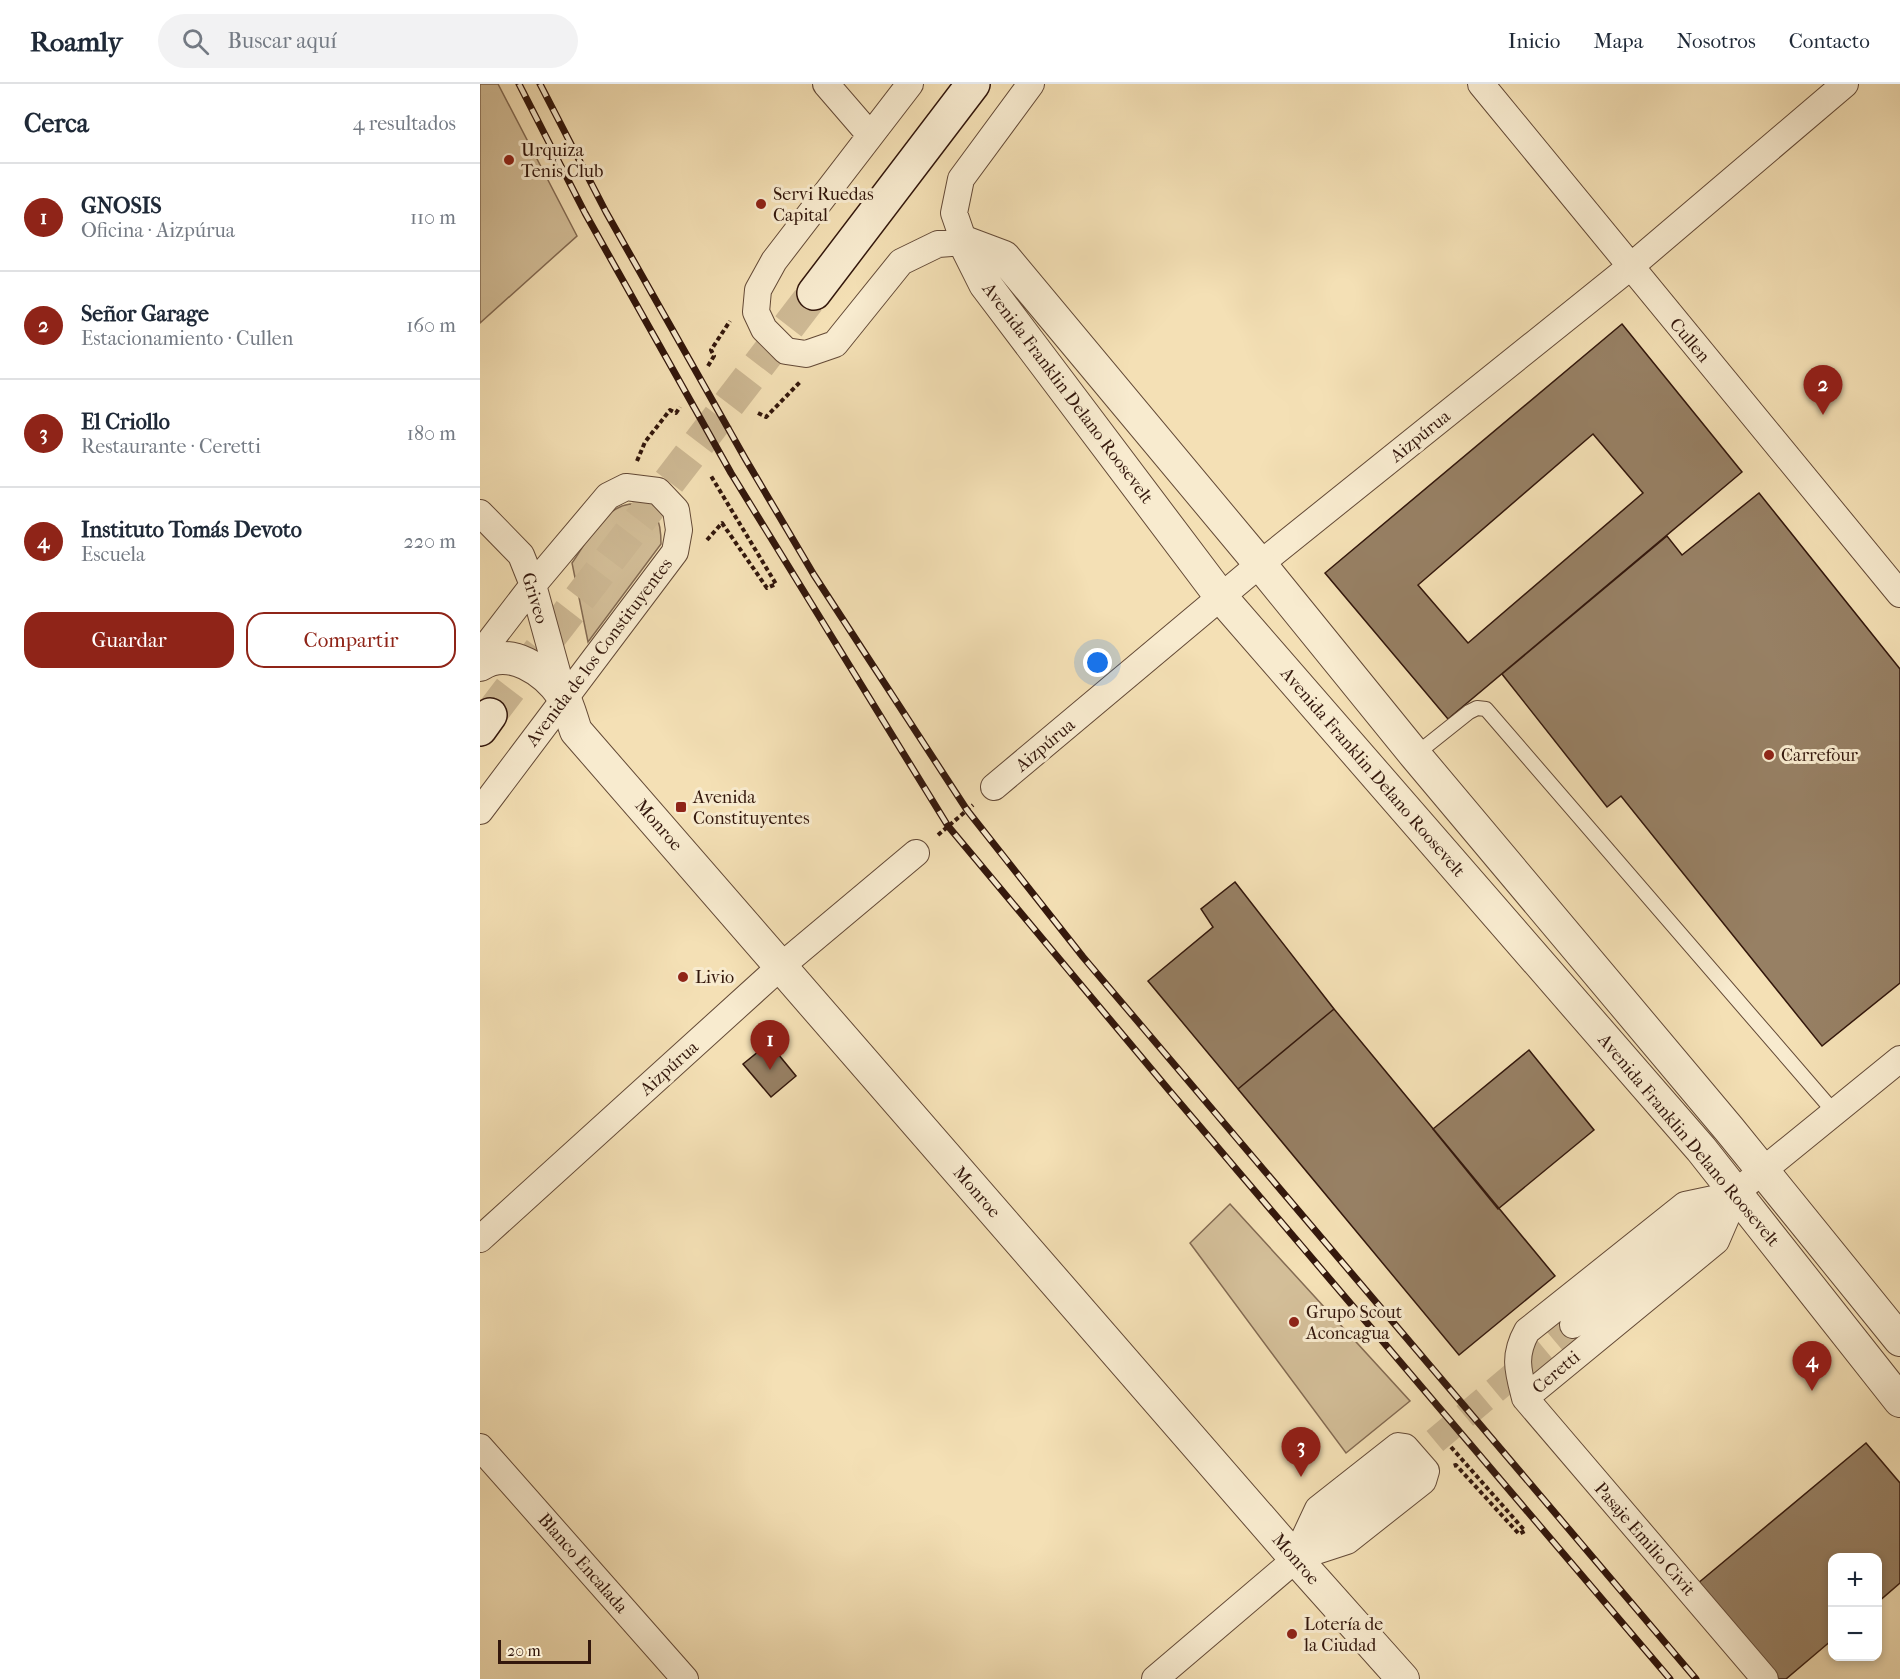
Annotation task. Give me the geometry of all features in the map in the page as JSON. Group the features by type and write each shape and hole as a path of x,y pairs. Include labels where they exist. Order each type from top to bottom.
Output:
{"main road":[{"path":"814,293 973,84"}],"street":[{"path":"826,84 870,135"},
{"path":"910,84 774,261 758,290 756,312 764,329 786,351 806,354 835,344 901,262 938,244 964,242 954,213 962,179 1031,84"},
{"name":"Cullen","path":"1481,84 1900,594"},
{"name":"Aizpúrua","path":"994,787 1260,564 1630,267 1845,84"},
{"name":"Avenida Franklin Delano Roosevelt","path":"964,242 1004,257 1900,1340"},
{"name":"Avenida Franklin Delano Roosevelt","path":"964,242 984,284 1221,597 1737,1194 1900,1401"},
{"path":"480,654 532,585 608,496 626,487"},
{"name":"Avenida de los Constituyentes","path":"480,811 675,552 680,530 676,510 657,491 626,487"},
{"name":"Griveo","path":"480,513 521,555 532,585 564,697"},
{"path":"480,665 486,660 507,658 530,664 548,678 564,697"},
{"name":"Monroe","path":"564,697 576,731 1295,1558 1403,1679"},
{"name":"Aizpúrua","path":"480,1239 780,966 916,853"},
{"name":"Ceretti","path":"1573,1325 1764,1173 1900,1059"},
{"name":"Ceretti","path":"1737,1194 1716,1241 1524,1398 1518,1368 1519,1347 1527,1331 1685,1205 1737,1194"},
{"name":"Pasaje Emilio Civit","path":"1524,1398 1765,1679"},
{"path":"1155,1679 1295,1558 1347,1541 1423,1480 1405,1447 1398,1446 1318,1509 1295,1558"},
{"name":"Blanco Encalada","path":"480,1447 685,1679"}],"lane":[{"path":"1415,755 1469,712 1477,708 1486,709 1835,1113"}],"path":[{"path":"708,366 714,356 711,350 722,333"},
{"path":"626,487 645,442 670,410 676,413 680,407"},
{"path":"704,544 722,523 767,588 776,584 711,476"},
{"path":"916,853 994,787"},
{"path":"1416,1468 1456,1465 1519,1534 1525,1531 1451,1447"}],"shaded area":[{"name":"Urquiza Tenis Club","path":"480,84 498,84 577,236 480,323"},
{"path":"630,504 646,507 656,515 661,544 588,642 572,563 603,519 620,507"},
{"name":"Grupo Scout Aconcagua","path":"1230,1204 1410,1401 1346,1453 1190,1243"}],"building":[{"path":"1622,324 1742,472 1448,719 1325,573","holes":["1593,434 1643,493 1468,643 1418,585"]},
{"path":"1759,493 1900,669 1900,983 1822,1046 1621,796 1607,807 1502,674 1667,536 1682,555"},
{"path":"1235,882 1334,1009 1238,1089 1148,981 1213,927 1201,909"},
{"path":"1334,1009 1555,1276 1459,1355 1238,1089"},
{"path":"769,1043 796,1076 771,1097 743,1064"},
{"path":"1529,1050 1594,1130 1498,1209 1433,1129"},
{"path":"1866,1443 1900,1483 1900,1583 1882,1599 1882,1553 1828,1553 1828,1643 1786,1679 1776,1679 1697,1584"}],"tunnel":[{"path":"490,715 814,293"},
{"path":"1405,1466 1573,1325"}],"railway":[{"path":"519,84 585,213 731,473 948,826 1168,1089 1670,1679"},
{"path":"540,84 606,212 746,460 814,575 967,810 1083,957 1696,1679"}],"place":[{"name":"Urquiza Tenis Club","path":"509,160"},
{"name":"Servi Ruedas Capital","path":"761,204"},
{"name":"Señor Garage","path":"1823,415"},
{"name":"Carrefour","path":"1769,755"},
{"name":"Avenida Constituyentes","path":"681,807"},
{"name":"Livio","path":"683,977"},
{"name":"GNOSIS","path":"770,1070"},
{"name":"Grupo Scout Aconcagua","path":"1294,1322"},
{"name":"Instituto Tomás Devoto","path":"1812,1391"},
{"name":"El Criollo","path":"1301,1477"},
{"name":"Lotería de la Ciudad","path":"1292,1634"}]}
